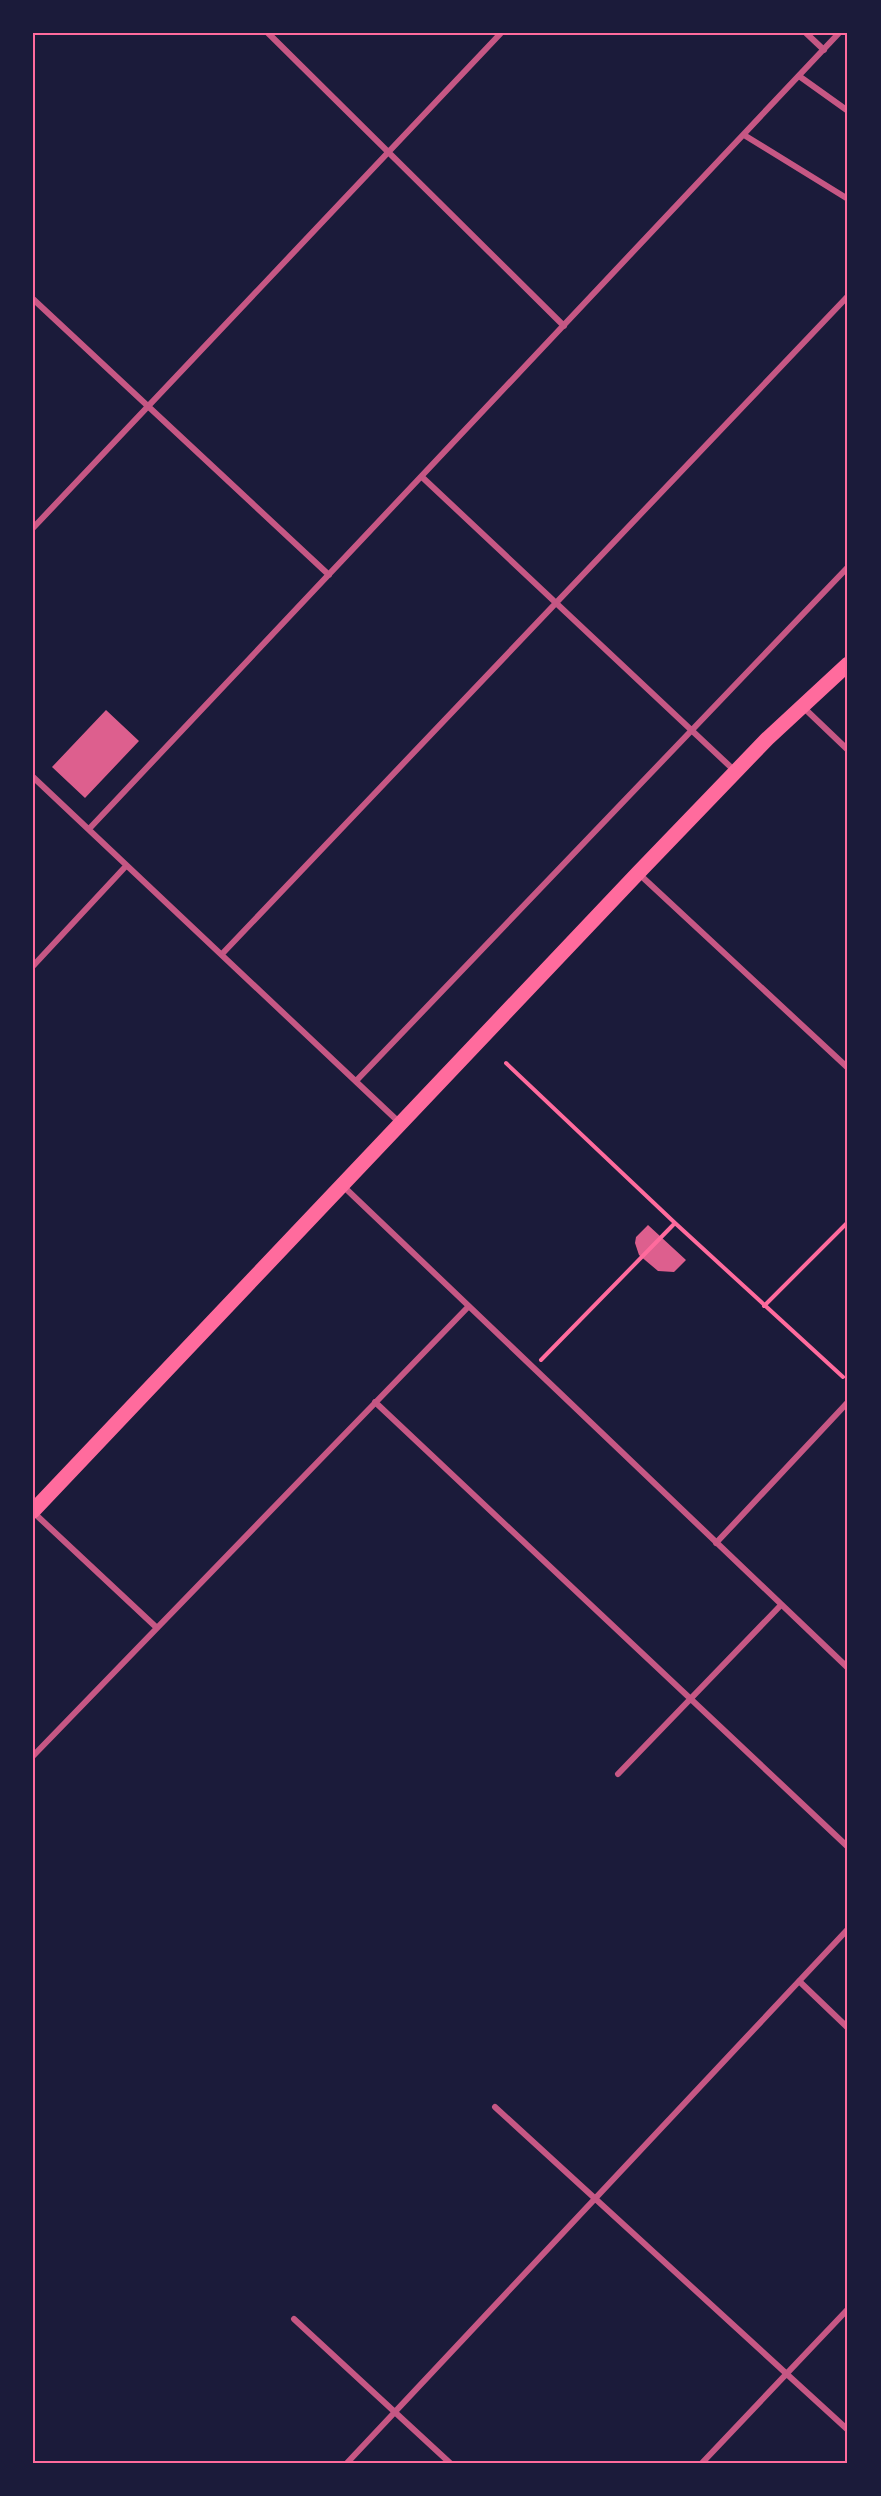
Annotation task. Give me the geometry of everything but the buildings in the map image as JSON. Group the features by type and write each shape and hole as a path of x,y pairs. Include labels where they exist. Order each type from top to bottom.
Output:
{"main road":[{"path":"33,1512 638,873 767,739 848,664"}],"street":[{"path":"268,33 564,326"},
{"path":"33,528 501,33"},
{"path":"806,33 824,50"},
{"path":"89,830 839,33"},
{"path":"799,76 848,111"},
{"path":"744,135 848,199"},
{"path":"222,954 848,296"},
{"path":"33,299 329,575"},
{"path":"422,477 736,772"},
{"path":"356,1082 848,567"},
{"path":"803,706 848,750"},
{"path":"33,777 401,1124"},
{"path":"33,966 126,866"},
{"path":"638,873 848,1068"},
{"path":"343,1186 848,1668"},
{"path":"33,1756 468,1306"},
{"path":"375,1402 848,1847"},
{"path":"716,1543 848,1402"},
{"path":"33,1512 157,1628"},
{"path":"618,1774 781,1605"},
{"path":"347,2463 848,1929"},
{"path":"799,1981 848,2028"},
{"path":"495,2107 848,2430"},
{"path":"702,2463 848,2309"},
{"path":"294,2319 450,2463"}],"path":[{"path":"506,1063 764,1306 843,1377"},
{"path":"764,1306 848,1222"},
{"path":"533,1369 675,1223"}]}
